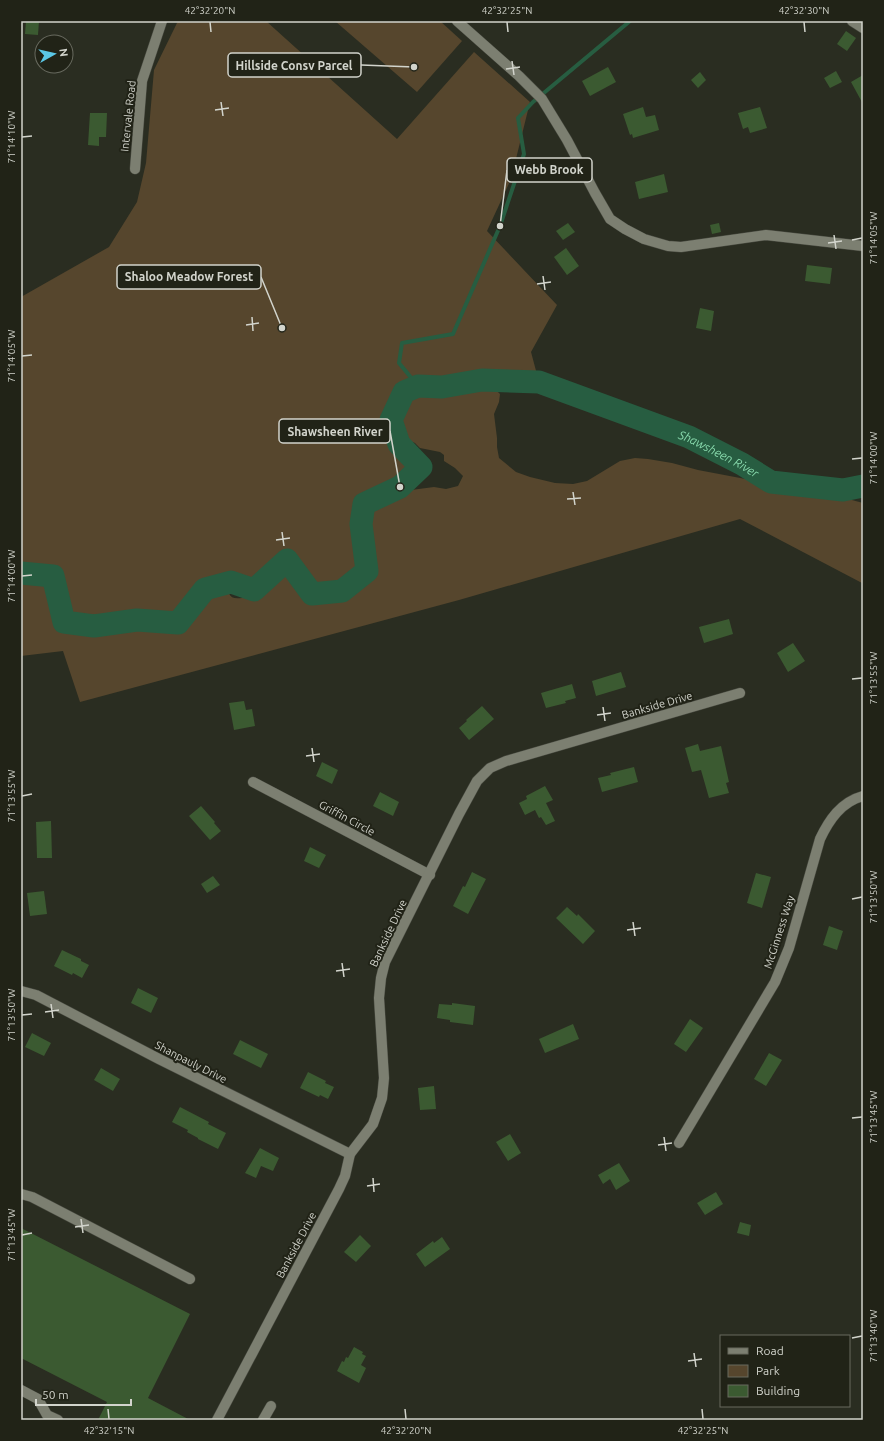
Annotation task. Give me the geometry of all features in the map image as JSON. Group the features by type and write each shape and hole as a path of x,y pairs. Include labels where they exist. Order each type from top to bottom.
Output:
{"street":[{"name":"Intervale Road","path":"135,169 142,81 162,21"},
{"path":"457,21 514,71 542,99 567,140 595,194 610,219 625,229 644,239 668,246 681,247 766,235 863,246"},
{"path":"852,21 863,28"},
{"name":"Bankside Drive","path":"217,1420 339,1189 345,1176 350,1154 373,1124 382,1098 384,1078 379,998 381,978 385,962 477,781 490,768 506,761 740,693"},
{"name":"Griffin Circle","path":"253,782 430,875"},
{"name":"McGinness Way","path":"679,1143 775,982 789,948 820,839 827,824 847,803 863,796"},
{"name":"Shanpauly Drive","path":"21,991 36,995 165,1063 350,1154"},
{"path":"21,1194 32,1197 190,1279"},
{"path":"21,1390 38,1399 47,1414 58,1420"},
{"path":"263,1420 271,1406"}],"green space":[{"path":"179,21 266,21 397,139 474,52 530,102 511,179 487,231 557,305 531,352 539,382 482,380 442,387 418,386 404,393 391,420 399,444 421,467 400,487 383,495 434,487 446,489 458,486 463,476 455,468 444,461 444,455 440,452 420,448 415,443 398,434 396,428 398,417 405,398 410,393 427,390 452,395 462,393 477,386 494,388 500,394 499,402 494,414 499,458 516,472 530,477 555,483 573,484 587,481 620,461 635,458 648,459 756,481 780,483 811,489 863,503 862,583 740,519 459,600 80,702 63,651 21,656 21,297 109,247 137,202 146,163 154,70","holes":["362,525 370,542 371,562 365,576 361,582 350,590 343,591 367,571","287,560 307,588 294,579 281,566","42,575 53,576 58,597 46,586","265,581 261,589 245,593 242,598 232,597 226,583 231,582 254,590"]},
{"path":"335,21 440,21 462,41 417,92"}],"building":[{"path":"26,21 39,21 38,34 25,34"},
{"path":"846,31 856,38 847,51 837,44"},
{"path":"608,67 616,82 590,96 582,81"},
{"path":"836,71 842,82 830,88 824,78"},
{"path":"700,72 706,80 698,88 691,80"},
{"path":"863,75 863,104 851,82"},
{"path":"643,107 646,117 655,115 659,130 633,138 632,134 630,135 623,114"},
{"path":"760,107 767,128 750,133 748,127 743,129 738,113"},
{"path":"90,113 107,113 106,137 99,137 99,146 88,145"},
{"path":"664,174 668,192 639,199 635,182"},
{"path":"568,223 575,232 563,240 556,231"},
{"path":"719,223 721,232 712,234 710,225"},
{"path":"566,248 579,266 567,275 554,257"},
{"path":"807,265 832,268 830,284 805,281"},
{"path":"700,308 714,311 711,331 696,328"},
{"path":"729,619 733,634 704,643 699,627"},
{"path":"793,643 805,661 788,672 777,653"},
{"path":"621,672 626,687 596,696 592,681"},
{"path":"572,684 576,698 565,701 566,703 546,708 541,693"},
{"path":"244,701 246,710 252,709 255,726 234,730 229,703"},
{"path":"482,706 494,719 469,740 459,728"},
{"path":"698,744 700,751 721,746 729,782 726,783 729,793 709,798 701,770 692,772 685,748"},
{"path":"322,762 338,770 332,784 316,776"},
{"path":"634,767 638,782 602,792 598,778 611,775 610,773"},
{"path":"545,786 553,800 546,803 555,821 546,825 541,817 539,818 535,810 525,815 519,803 527,799 526,796"},
{"path":"380,792 399,802 393,816 373,806"},
{"path":"201,806 221,831 210,840 189,816"},
{"path":"51,821 52,858 37,858 36,822"},
{"path":"310,847 326,855 319,868 304,861"},
{"path":"472,872 486,879 468,914 453,906 463,886 465,887"},
{"path":"756,873 771,877 762,908 747,903"},
{"path":"213,876 220,885 207,893 201,884"},
{"path":"44,891 47,914 30,916 27,893"},
{"path":"567,907 577,916 578,914 595,931 583,944 556,918"},
{"path":"829,926 843,931 837,950 823,945"},
{"path":"62,950 81,959 81,961 89,965 82,978 54,966"},
{"path":"138,988 158,998 151,1013 131,1003"},
{"path":"452,1003 475,1006 473,1025 450,1022 450,1020 437,1018 439,1004 452,1005"},
{"path":"690,1019 703,1028 686,1052 674,1044"},
{"path":"573,1024 579,1039 545,1053 539,1039"},
{"path":"32,1033 51,1043 44,1056 25,1047"},
{"path":"240,1040 268,1054 261,1068 233,1054"},
{"path":"769,1053 782,1060 766,1086 754,1079"},
{"path":"101,1068 120,1079 113,1091 94,1080"},
{"path":"308,1072 334,1087 328,1099 320,1095 319,1097 300,1088"},
{"path":"434,1086 436,1109 420,1110 418,1088"},
{"path":"180,1107 209,1122 208,1124 226,1133 218,1149 198,1139 187,1132 188,1130 172,1122"},
{"path":"510,1134 521,1153 508,1161 496,1142"},
{"path":"260,1148 279,1158 273,1171 261,1166 256,1178 245,1173"},
{"path":"619,1163 630,1181 616,1190 610,1179 603,1184 598,1175"},
{"path":"716,1192 723,1204 705,1215 697,1203"},
{"path":"740,1222 751,1225 749,1236 737,1233"},
{"path":"21,1228 190,1314 148,1398 190,1420 98,1420 107,1402 21,1358"},
{"path":"360,1235 371,1246 356,1262 344,1252"},
{"path":"442,1237 450,1249 425,1267 416,1254 433,1241 434,1243"},
{"path":"354,1347 363,1352 362,1354 366,1356 361,1365 366,1368 359,1383 337,1371 342,1361 344,1362 346,1357 348,1358"}],"waterway":[{"path":"418,386 399,363 402,343 453,334 500,226 524,154 518,118 533,102 630,21"},
{"name":"Shawsheen River","path":"21,573 53,576 64,622 94,626 137,620 178,623 205,589 231,582 254,590 287,560 312,594 342,591 367,571 361,524 364,504 400,487 421,467 399,444 391,420 404,392 418,386 442,387 482,380 539,382 689,437 742,464 771,482 843,490 863,486"}],"place":[{"name":"Hillside Consv Parcel","path":"414,67"},
{"name":"Webb Brook","path":"500,226"},
{"name":"Shaloo Meadow Forest","path":"282,328"},
{"name":"Shawsheen River","path":"400,487"}]}
